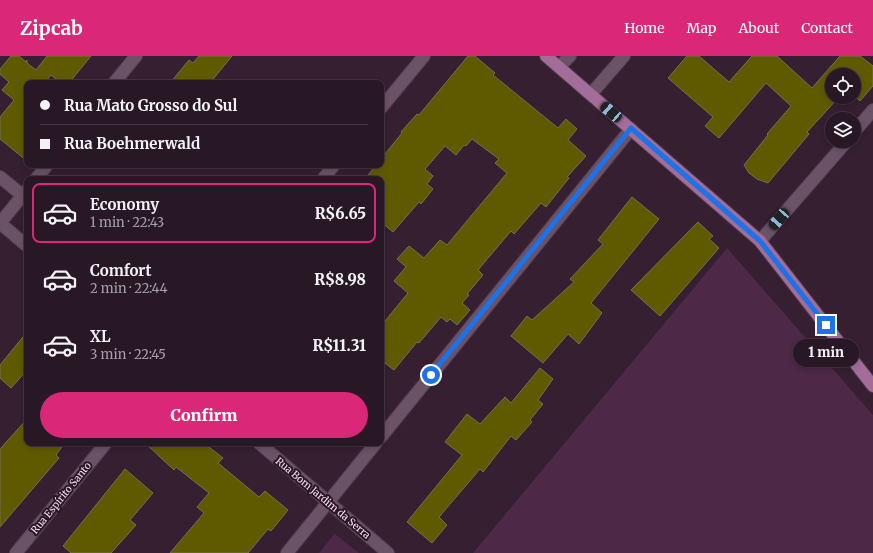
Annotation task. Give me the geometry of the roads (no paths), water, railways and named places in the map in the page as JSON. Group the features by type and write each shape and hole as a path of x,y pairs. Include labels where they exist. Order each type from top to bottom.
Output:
{"main road":[{"path":"546,56 592,94 760,241 873,386"}],"street":[{"path":"116,80 136,56"},
{"path":"384,104 424,56"},
{"path":"559,68 570,56"},
{"path":"592,94 624,56"},
{"path":"861,124 873,110"},
{"path":"384,433 631,128"},
{"path":"760,241 840,148"},
{"path":"38,176 45,168"},
{"path":"325,176 332,168"},
{"path":"0,177 24,192"},
{"path":"24,194 0,223 24,243"},
{"name":"Rua Espírito Santo","path":"16,553 104,446"},
{"name":"Rua Bom Jardim da Serra","path":"263,446 388,553"},
{"path":"287,553 374,446"}]}
